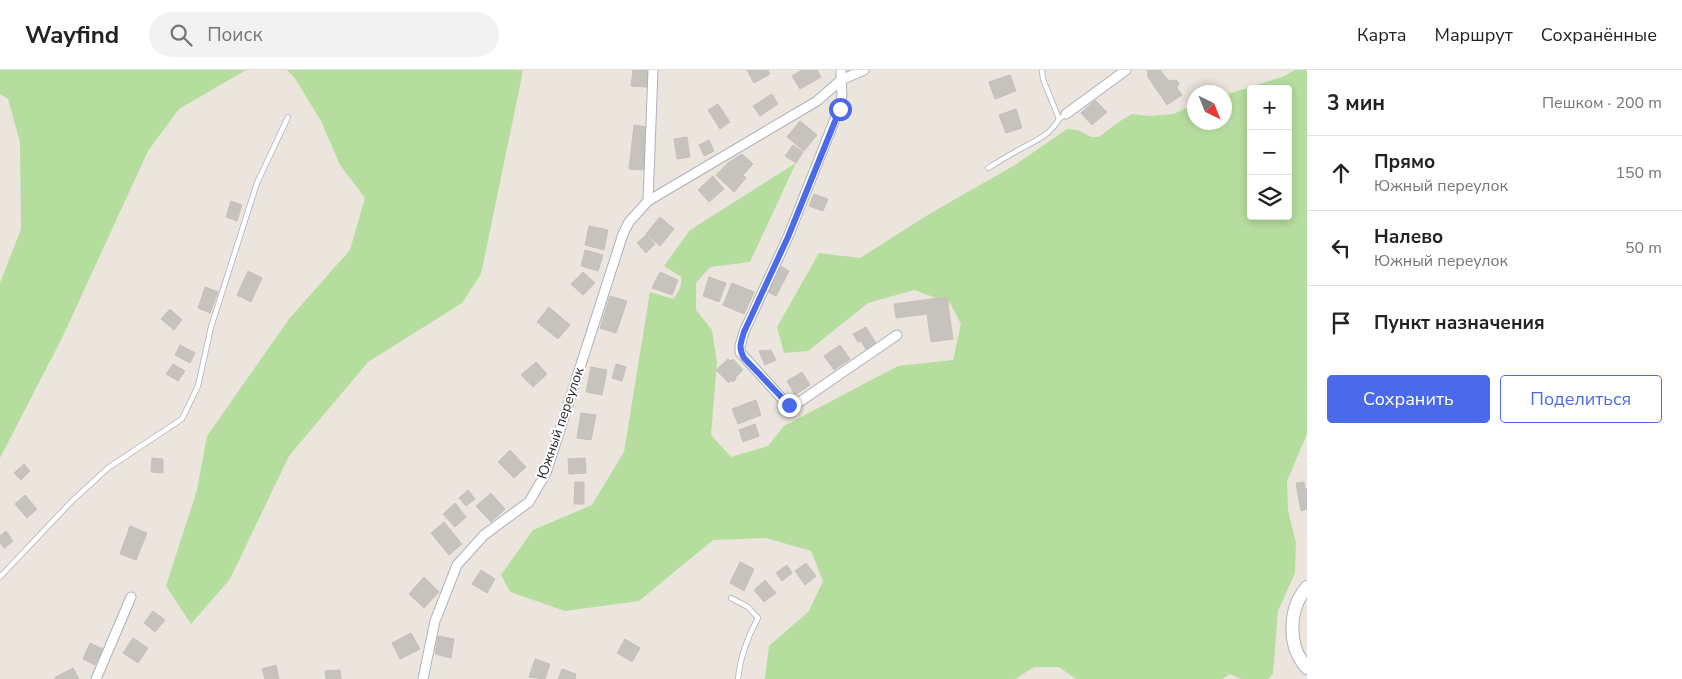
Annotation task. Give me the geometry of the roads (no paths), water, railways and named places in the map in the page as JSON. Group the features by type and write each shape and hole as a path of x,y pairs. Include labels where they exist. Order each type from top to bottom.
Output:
{"street":[{"path":"648,201 653,70"},
{"name":"Южный переулок","path":"423,679 436,621 457,565 484,535 529,502 546,473 623,234 629,222 648,201 818,101 841,75 864,70"},
{"path":"1062,117 1126,70"},
{"path":"841,75 842,95 840,109 788,237 744,332 740,352 789,405 795,405 896,335"},
{"path":"1307,587 1302,592 1294,613 1292,639 1300,660 1307,668"},
{"path":"96,679 131,597"}],"lane":[{"path":"988,168 1023,147 1042,139 1062,117 1043,79 1042,70"},
{"path":"0,577 71,502 108,468 182,419 198,386 211,327 257,184 288,117"},
{"path":"730,598 748,607 758,618 748,636 739,664 738,679"}]}
